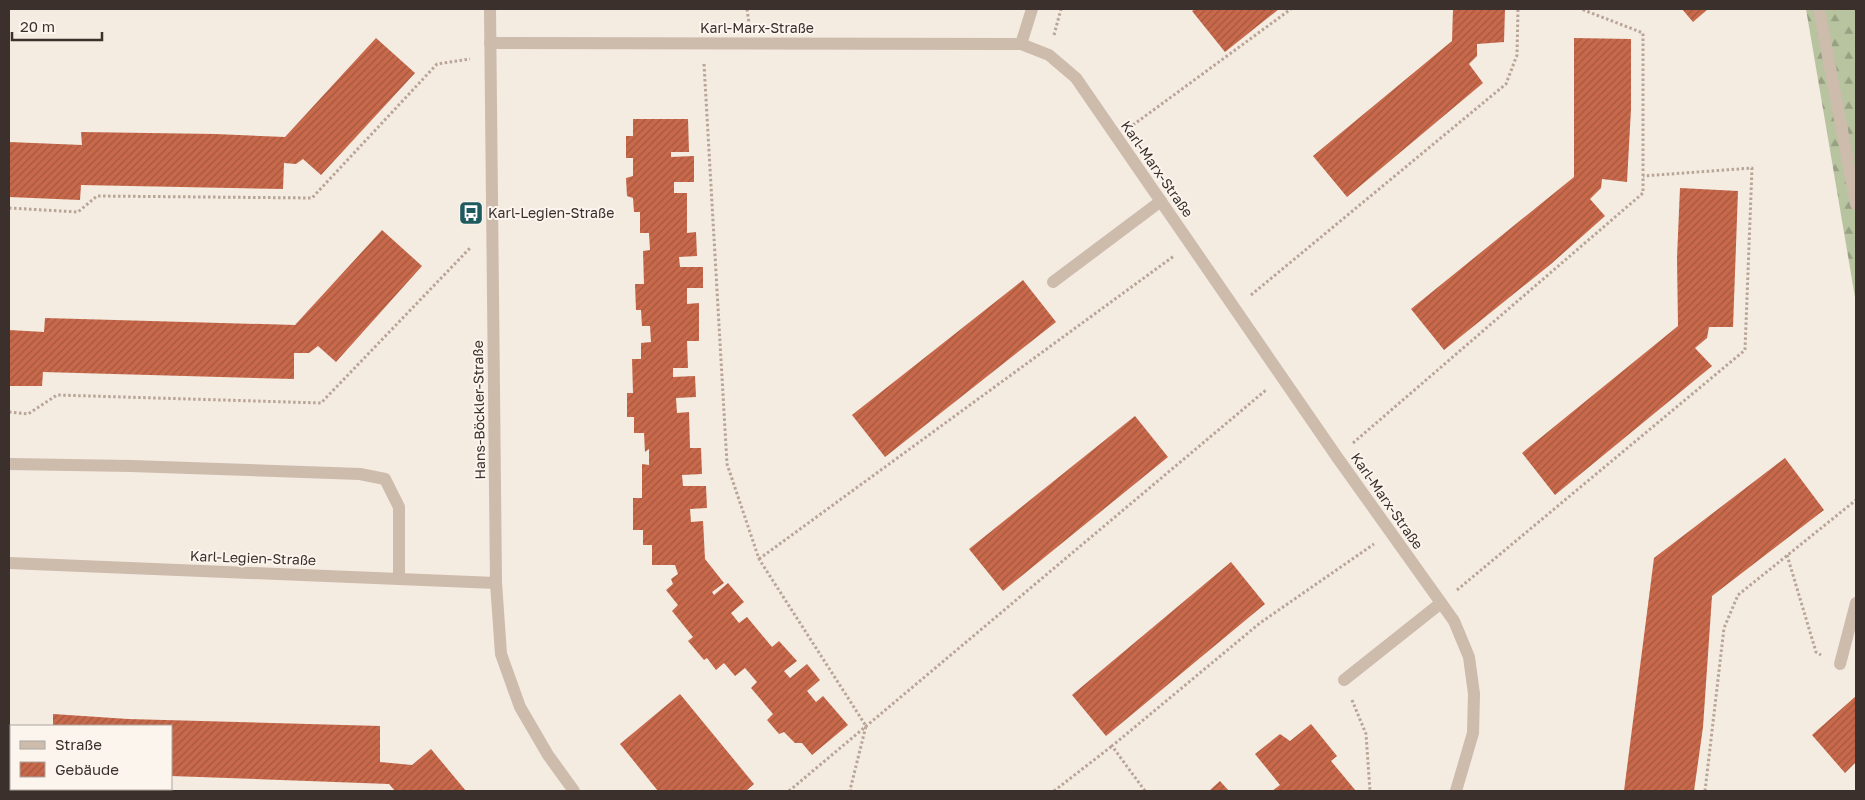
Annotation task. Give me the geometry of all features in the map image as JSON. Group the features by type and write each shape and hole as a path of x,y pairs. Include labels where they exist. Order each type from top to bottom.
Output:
{"street":[{"name":"Hans-Böckler-Straße","path":"490,9 496,583 501,654 520,707 548,755 574,791"},
{"path":"1020,44 1032,9"},
{"path":"1819,9 1856,204"},
{"name":"Karl-Marx-Straße","path":"490,50 703,43 1020,44 1049,55 1076,78 1337,457 1454,621 1469,657 1474,694 1473,733 1456,791"},
{"path":"1053,282 1161,201"},
{"path":"9,464 360,474 385,479 399,507 399,579"},
{"name":"Karl-Legien-Straße","path":"9,563 496,583"},
{"path":"1344,680 1441,603"},
{"path":"1840,664 1856,603"}],"path":[{"path":"1117,137 1291,9"},
{"path":"1235,308 1506,84 1517,55 1518,9"},
{"path":"1337,457 1642,193 1643,33 1581,9"},
{"path":"703,43 728,464 759,559 866,726 851,791"},
{"path":"9,208 78,212 97,196 312,198 436,64 490,50"},
{"path":"1441,603 1745,350 1752,168 1643,176"},
{"path":"9,412 28,414 57,396 321,403 492,225"},
{"path":"759,559 1190,244"},
{"path":"789,791 1282,377"},
{"path":"1705,791 1724,628 1738,595 1856,500"},
{"path":"1054,791 1112,746 1260,623 1391,532"},
{"path":"1787,555 1816,652 1840,664"},
{"path":"1344,680 1366,734 1370,791"},
{"path":"1112,746 1145,791"}],"green space":[{"path":"1806,9 1856,9 1856,303"}],"building":[{"path":"1195,9 1279,9 1225,52 1192,11"},
{"path":"1453,9 1505,9 1504,42 1477,44 1477,56 1469,64 1483,83 1347,197 1313,156 1452,41"},
{"path":"1682,9 1708,9 1693,22"},
{"path":"376,38 415,73 321,175 303,159 296,164 284,163 283,189 81,185 80,200 9,197 9,142 82,145 81,132 285,137"},
{"path":"1574,38 1631,39 1631,109 1627,182 1602,179 1601,188 1590,199 1605,216 1551,264 1444,350 1411,309 1574,177"},
{"path":"633,119 688,119 689,152 671,152 671,157 694,156 694,182 674,182 674,193 687,193 687,233 696,232 697,256 679,257 680,267 703,267 703,288 687,288 687,304 699,303 699,341 687,341 688,368 673,368 673,377 695,376 696,397 676,398 677,413 689,412 690,448 701,448 702,474 682,475 683,486 706,486 707,508 690,509 691,522 703,521 705,559 724,583 712,592 714,595 728,583 744,602 731,613 739,623 747,617 772,647 779,641 797,661 784,671 790,678 807,664 820,680 807,691 816,702 823,696 848,725 812,755 802,743 795,743 784,732 779,734 767,720 773,714 751,688 757,682 745,668 735,676 724,663 716,670 707,658 704,660 688,641 693,637 672,611 678,605 666,590 673,584 671,579 678,574 675,565 652,565 652,545 643,545 643,530 633,530 633,498 642,498 642,464 649,465 649,449 645,452 644,433 634,433 634,417 627,417 627,393 633,393 632,359 641,359 641,343 651,342 650,326 642,326 641,310 636,310 635,284 644,284 643,251 650,250 649,233 640,233 640,212 634,212 633,198 627,196 626,178 633,176 633,158 626,158 626,136 633,136"},
{"path":"1680,188 1738,191 1733,327 1709,327 1707,338 1695,348 1712,366 1555,495 1522,453 1678,326 1677,258"},
{"path":"382,230 422,266 336,362 318,346 309,353 294,353 294,379 43,372 42,386 9,386 9,330 44,332 45,318 295,325"},
{"path":"1023,280 1056,322 885,457 852,415"},
{"path":"1135,416 1168,457 1003,591 969,549"},
{"path":"1785,458 1824,510 1712,596 1703,727 1694,791 1624,791 1654,558"},
{"path":"1231,562 1265,604 1106,736 1072,695"},
{"path":"680,694 754,784 746,791 658,791 620,744"},
{"path":"1856,696 1856,762 1845,773 1812,735"},
{"path":"53,714 128,719 380,726 380,762 412,765 431,749 466,791 395,791 389,784 172,776 172,725 53,725"},
{"path":"1311,724 1337,756 1331,761 1356,791 1272,791 1280,785 1255,754 1280,734 1290,741"},
{"path":"10,737 10,790 53,791 9,790"},
{"path":"1220,781 1229,791 1209,791"}],"place":[{"name":"Karl-Legien-Straße","path":"471,213"}]}
